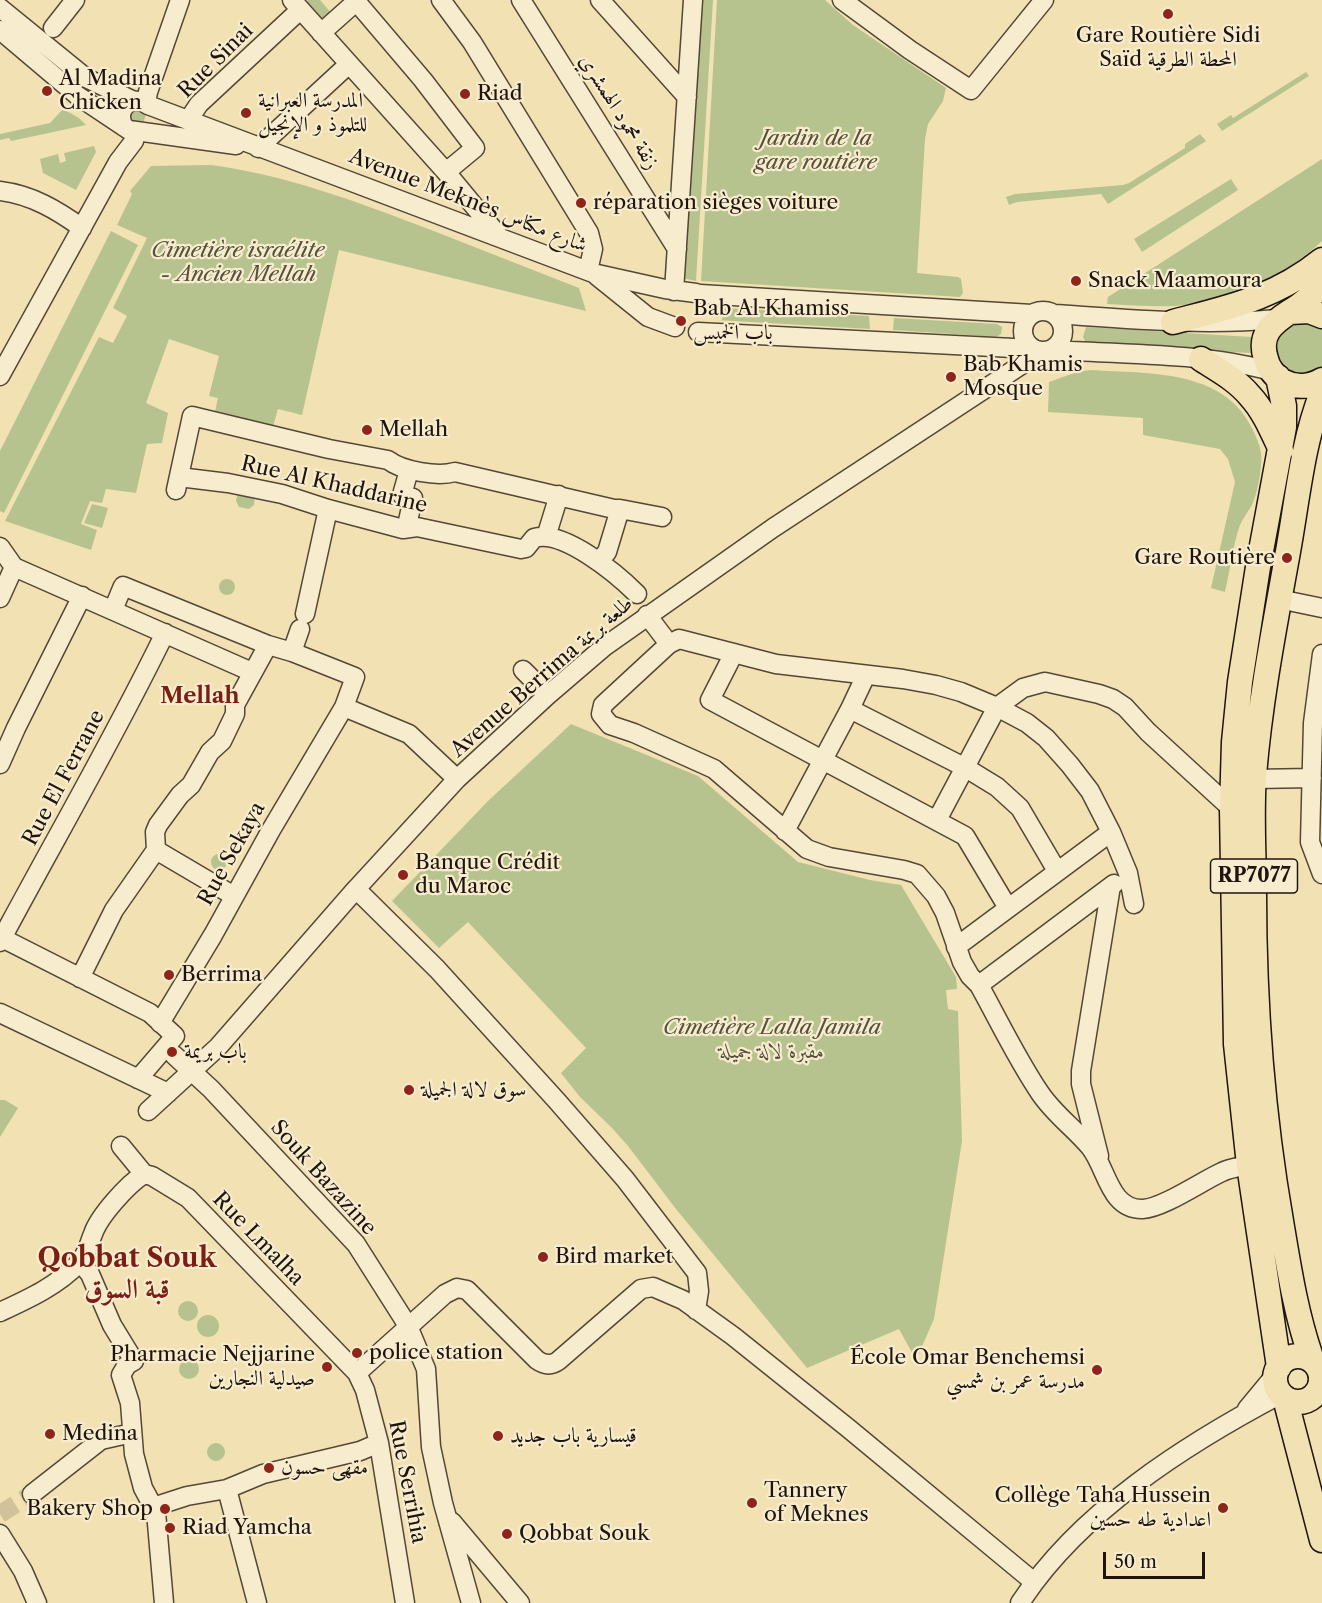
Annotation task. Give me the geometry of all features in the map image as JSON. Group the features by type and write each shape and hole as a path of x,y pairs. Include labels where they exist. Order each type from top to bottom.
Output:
{"main road":[{"path":"1173,322 1262,297 1295,279 1322,260"},
{"name":"RP7077","path":"1322,284 1268,330 1264,347 1265,357 1275,374 1284,406 1281,450 1258,567 1240,682 1234,742 1232,809 1236,1044 1249,1165 1280,1383 1322,1540"},
{"path":"1283,316 1309,310 1322,316"},
{"path":"1201,359 1236,382 1250,395 1261,410 1281,450"},
{"path":"1275,374 1298,386 1307,386 1322,380"},
{"name":"RP7077","path":"1319,1379 1295,1305 1272,1169 1262,1090 1254,956 1254,779 1262,708 1279,599 1305,456 1316,408 1322,393"},
{"path":"1298,1356 1319,1379 1308,1400 1300,1402 1280,1383 1284,1361 1298,1356"}],"street":[{"path":"53,28 75,0"},
{"path":"142,100 180,0"},
{"path":"321,33 357,0 475,148 446,172"},
{"path":"441,0 472,42 589,233 593,249 591,272"},
{"name":"زنقة محمود الهمشري","path":"521,0 589,106 677,256"},
{"path":"600,0 687,97"},
{"path":"648,317 643,308 645,299 652,292 670,290 677,256 693,0"},
{"path":"842,0 900,44 971,90 1044,0"},
{"path":"296,5 446,172 500,237"},
{"name":"Rue Sinai","path":"189,120 199,104 296,5"},
{"name":"Avenue Meknès شارع مكناس","path":"0,8 86,78 258,148 316,167 591,272 670,290 698,293 1032,314"},
{"name":"Avenue Meknès شارع مكناس","path":"0,30 78,96 131,130 258,148"},
{"path":"258,148 350,64"},
{"path":"142,100 152,113 151,122 146,129 131,130 120,119 121,111 126,104 142,100"},
{"path":"0,376 118,162 119,149 131,130"},
{"path":"0,191 44,204 82,228"},
{"name":"Avenue Meknès شارع مكناس","path":"591,272 648,317 675,327"},
{"path":"1054,314 1062,324 1061,342 1042,351 1026,344 1023,334 1026,320 1032,314 1047,311 1054,314 1173,322 1238,323 1283,316"},
{"path":"698,332 1201,359 1247,364 1275,374"},
{"name":"Avenue Berrima طلعة بريمة","path":"168,1093 218,1047 356,889 458,779 548,695 604,647 811,503 1042,351"},
{"name":"Rue Al Khaddarine","path":"410,470 395,466 388,460 329,449 192,416 178,483 228,483 282,494 403,529 417,527 521,549 526,548 534,538 546,537"},
{"path":"410,528 408,521 413,498 402,495 410,470 447,474 454,472 614,509 662,517"},
{"path":"559,495 546,537 575,547 599,561 637,595 669,644"},
{"path":"113,610 123,586 268,645 292,652 303,621 328,509"},
{"path":"599,561 607,552 620,509"},
{"path":"0,544 14,567 252,672"},
{"path":"0,598 14,567"},
{"path":"0,764 82,596"},
{"path":"1279,599 1322,608"},
{"name":"Rue El Ferrane","path":"1,939 165,633"},
{"path":"1102,1165 1090,1148 1040,1093 979,985 970,976 936,896 917,874 829,857 807,849 714,769 634,733 610,725 603,719 601,710 605,701 669,644 679,639 776,664 866,675 944,687 961,692 997,707 1026,723 1046,738 1070,765 1090,791 1111,832 1128,873 1134,904"},
{"path":"80,978 114,910 156,850 155,832 158,825 180,795 191,785 210,752 222,741 235,714 235,705 268,645"},
{"name":"Rue Sekaya","path":"160,1023 202,954 294,788 344,707 355,677 292,652"},
{"path":"734,653 710,700 965,836 1008,908"},
{"path":"1322,654 1312,723 1310,842 1322,874"},
{"path":"523,670 548,695"},
{"path":"785,831 866,675"},
{"path":"937,820 997,707 1023,688 1046,682 1077,688 1113,699 1125,707 1148,732 1232,809"},
{"path":"344,707 409,734 458,779"},
{"path":"850,709 966,768 997,787 1020,808 1057,871"},
{"path":"1254,779 1312,778"},
{"path":"956,947 1111,832"},
{"path":"156,850 234,896"},
{"path":"979,985 1128,873"},
{"path":"1111,886 1081,1071 1081,1084 1102,1165 1111,1190 1117,1198 1135,1209 1145,1209 1155,1207 1225,1171 1249,1165"},
{"path":"356,889 445,978 625,1179 697,1273 699,1281 696,1310"},
{"path":"1,939 150,1013 175,1036 170,1050 138,1079"},
{"path":"0,1013 168,1093 148,1111"},
{"name":"Souk Bazazine","path":"170,1050 219,1098 356,1244 408,1326 426,1369 430,1447 446,1515 471,1603"},
{"name":"Rue Lmalha","path":"121,1146 144,1174 152,1176 188,1198 357,1373"},
{"path":"0,1312 38,1294 65,1276 80,1262 91,1245 93,1233 111,1206 131,1182 144,1174"},
{"path":"80,1262 90,1274 112,1325 134,1361 127,1365 122,1375 130,1403 134,1454 143,1488 156,1512 164,1603"},
{"path":"357,1373 452,1289 467,1290 537,1360 550,1365 643,1288 656,1287 683,1300 733,1336 1034,1582"},
{"name":"Rue Serrihia","path":"357,1373 365,1390 379,1443 405,1603"},
{"path":"1020,1603 1034,1582 1074,1538 1109,1506 1158,1469 1242,1415 1280,1383"},
{"path":"32,1494 101,1440 132,1433"},
{"path":"153,1507 187,1496 227,1489 263,1474 360,1451 379,1443"},
{"path":"227,1489 257,1603"},
{"path":"446,1515 520,1603"},
{"path":"0,1534 22,1571 37,1603"}],"green space":[{"path":"308,0 320,0 332,14 322,22 305,3"},
{"path":"700,0 713,0 696,281 682,278"},
{"name":"Jardin de la gare routière","path":"717,0 825,0 853,25 946,88 943,101 928,124 925,139 917,273 958,277 961,279 963,293 960,297 701,281"},
{"path":"1306,72 1309,76 1222,131 1217,124 1231,115 1233,118"},
{"path":"130,107 145,111 143,123 131,125 127,111"},
{"path":"63,109 86,125 11,141 9,138 0,140 0,134 50,123"},
{"path":"1200,134 1206,141 1108,204 1101,194 1017,202 1009,205 1006,197 1015,194 1123,185 1185,148 1185,144"},
{"path":"94,146 96,152 76,190 43,173 40,159 58,154 60,163 66,161 64,153"},
{"path":"1322,159 1322,241 1293,264 1242,291 1205,302 1166,306 1107,304 1108,297"},
{"name":"Cimetière israélite - Ancien Mellah","path":"211,165 293,182 426,228 579,288 586,311 339,250 302,415 278,409 272,430 214,416 218,398 209,396 219,356 169,339 146,403 168,413 162,443 147,444 136,493 106,489 102,503 90,501 81,524 97,530 91,550 5,521 99,337 113,343 127,316 113,308 147,238 117,225 132,194 130,191 151,166"},
{"path":"1231,179 1238,190 1142,252 1134,239"},
{"path":"111,231 138,245 4,513 0,511 0,451"},
{"path":"723,308 869,316 870,329 717,320 722,320"},
{"path":"894,318 997,324 1002,327 1001,334 996,337 893,330"},
{"path":"1293,320 1319,325 1322,328 1322,367 1316,371 1304,374 1291,373 1280,366 1275,358 1274,340"},
{"path":"1086,327 1252,337 1251,353 1087,345 1083,337"},
{"path":"1091,370 1160,374 1204,385 1223,395 1240,410 1253,430 1261,456 1259,480 1252,505 1241,522 1225,592 1211,588 1235,482 1228,459 1220,449 1143,435 1143,418 1048,412 1049,382 1077,372"},
{"path":"238,492 255,495 254,505 249,509 239,507 236,501"},
{"path":"92,504 108,508 102,528 84,523"},
{"path":"227,579 233,581 235,587 233,593 227,595 221,593 219,587 221,581"},
{"name":"Cimetière Lalla Jamila مقبرة لالة جميلة","path":"571,724 698,776 798,862 870,880 901,885 956,977 957,989 946,990 948,1009 958,1011 962,1141 934,1319 916,1360 899,1329 807,1368 676,1209 628,1146 580,1097 561,1073 586,1048 468,922 439,948 392,901 488,801"},
{"path":"219,854 227,862 219,870 211,862"},
{"path":"0,1100 5,1100 18,1108 0,1137"},
{"path":"184,1301 192,1301 198,1307 198,1315 192,1321 184,1321 178,1315 178,1307"},
{"path":"208,1315 216,1318 219,1326 216,1334 208,1337 200,1334 197,1326 200,1318"},
{"path":"189,1359 196,1362 199,1369 196,1376 189,1379 182,1376 179,1369 182,1362"},
{"path":"212,1443 220,1443 225,1448 223,1459 212,1461 207,1456 207,1448"}],"tunnel":[{"path":"0,1514 32,1494"}],"place":[{"name":"Gare Routière Sidi Saïd المحطة الطرقية","path":"1168,14"},
{"name":"Al Madina Chicken","path":"47,91"},
{"name":"Riad","path":"465,94"},
{"name":"المدرسة العبرانية للتلموذ و الإنجيل","path":"246,113"},
{"name":"réparation sièges voiture","path":"581,203"},
{"name":"Snack Maamoura","path":"1076,281"},
{"name":"Bab Al Khamiss باب الخميس","path":"681,321"},
{"name":"Bab Khamis Mosque","path":"951,377"},
{"name":"Mellah","path":"367,430"},
{"name":"Gare Routière","path":"1287,558"},
{"name":"Banque Crédit du Maroc","path":"403,875"},
{"name":"Berrima","path":"169,975"},
{"name":"باب بريمة","path":"172,1052"},
{"name":"سوق لالة الجميلة","path":"409,1090"},
{"name":"Bird market","path":"543,1257"},
{"name":"police station","path":"357,1353"},
{"name":"Pharmacie Nejjarine صيدلية النجارين","path":"327,1367"},
{"name":"École Omar Benchemsi مدرسة عمر بن شمسي","path":"1097,1370"},
{"name":"Medina","path":"50,1434"},
{"name":"قيسارية باب جديد","path":"498,1436"},
{"name":"مقهى حسون","path":"269,1468"},
{"name":"Tannery of Meknes","path":"752,1503"},
{"name":"Collège Taha Hussein اعدادية طه حسين","path":"1223,1508"},
{"name":"Bakery Shop","path":"165,1509"},
{"name":"Riad Yamcha","path":"170,1528"},
{"name":"Qobbat Souk","path":"507,1534"}],"district":[{"name":"Mellah","path":"200,697"},
{"name":"Qobbat Souk قبة السوق","path":"127,1274"}]}
